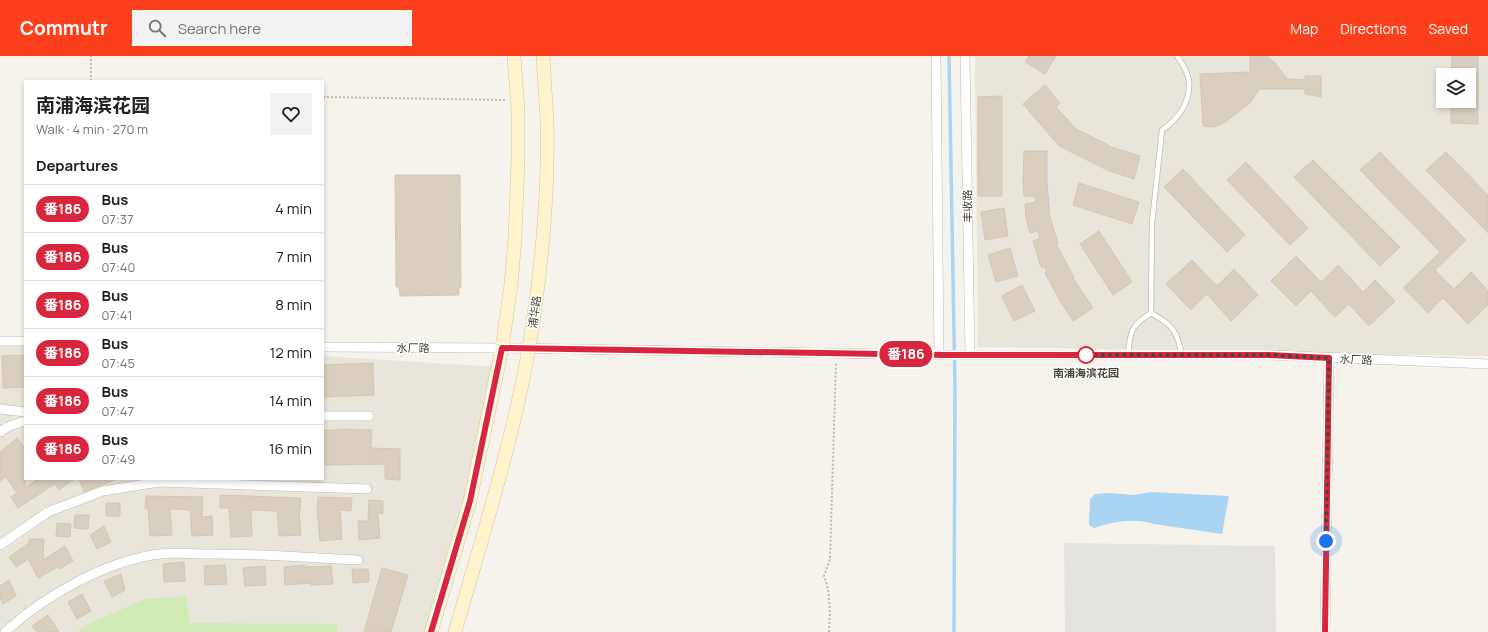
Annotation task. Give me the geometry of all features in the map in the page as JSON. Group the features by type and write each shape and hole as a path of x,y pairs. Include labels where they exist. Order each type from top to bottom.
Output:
{"main road":[{"path":"431,632 470,501 502,348 511,285 515,238 518,161 517,100 514,56"},
{"name":"浦华路","path":"455,632 512,431 528,348 541,248 546,192 547,122 542,56"}],"street":[{"path":"528,348 942,355 936,56"},
{"name":"丰收路","path":"965,56 970,355"},
{"path":"0,341 24,341"},
{"name":"水厂路","path":"324,347 528,348"},
{"name":"水厂路","path":"942,355 1268,355 1488,364"},
{"path":"1325,632 1329,358"},
{"path":"0,409 24,412"},
{"path":"324,416 369,416"},
{"path":"0,432 9,426 24,420"},
{"path":"0,545 48,512 103,491 159,482 367,489"},
{"path":"5,632 59,592 116,564 159,554 232,553 358,560"}],"lane":[{"path":"1151,313 1152,223 1162,130 1171,124 1185,106 1189,94 1189,80 1182,63 1177,56"},
{"path":"1151,313 1164,320 1174,330 1179,338 1182,355"},
{"path":"1128,355 1133,329 1140,320 1151,313"}],"path":[{"path":"91,56 91,80"},
{"path":"324,97 517,100"},
{"path":"829,632 830,612 827,585 824,576 830,559 836,353"}],"shaded area":[{"name":"南浦海滨花园","path":"975,56 1488,56 1488,356 978,347"},
{"path":"0,340 24,340 24,480 324,480 324,356 498,367 479,462 428,632 0,632"},
{"path":"1064,543 1275,546 1276,632 1065,632"}],"green space":[{"path":"186,596 190,623 337,624 337,632 77,632 88,624 145,599"}],"water":[{"path":"1151,492 1229,496 1222,534 1139,521 1116,522 1094,528 1089,525 1090,499 1095,494 1109,493 1134,495"}],"building":[{"path":"1029,56 1056,56 1045,74 1025,62"},
{"path":"1250,56 1267,56 1275,63 1287,79 1305,80 1305,76 1321,76 1321,97 1305,94 1305,89 1259,89 1251,102 1227,121 1215,127 1203,126 1200,74 1250,72"},
{"path":"1452,56 1478,56 1478,124 1451,123 1451,108 1476,108 1476,68 1451,68"},
{"path":"1045,85 1060,103 1056,107 1076,129 1108,146 1140,156 1134,179 1107,170 1059,146 1023,104"},
{"path":"1002,96 1002,196 978,196 978,97"},
{"path":"1024,151 1047,151 1047,183 1050,217 1058,243 1056,244 1074,277 1073,278 1093,308 1073,321 1045,273 1047,272 1045,267 1042,268 1040,264 1033,241 1040,238 1038,231 1030,233 1026,219 1025,204 1036,202 1035,197 1024,196"},
{"path":"1380,152 1466,240 1435,270 1454,289 1471,272 1488,291 1488,305 1468,324 1443,298 1428,313 1403,288 1440,252 1360,170"},
{"path":"1446,152 1488,195 1488,233 1426,170"},
{"path":"1313,160 1400,247 1380,266 1294,177"},
{"path":"1246,162 1308,228 1290,245 1227,180"},
{"path":"1183,169 1245,235 1227,252 1164,187"},
{"path":"395,175 460,175 461,287 459,287 459,295 400,296 399,287 396,287"},
{"path":"1079,183 1139,202 1132,224 1073,205"},
{"path":"1004,208 1008,236 985,240 981,212"},
{"path":"1099,231 1132,282 1113,295 1080,244"},
{"path":"1010,248 1018,276 996,282 988,255"},
{"path":"1296,256 1321,282 1338,265 1363,292 1375,280 1395,301 1369,326 1349,304 1335,317 1311,291 1296,306 1271,281"},
{"path":"1192,260 1217,286 1234,269 1258,295 1231,321 1207,294 1191,310 1166,284"},
{"path":"1022,285 1035,311 1014,321 1002,296"},
{"path":"24,355 24,387 3,388 2,356"},
{"path":"373,363 374,395 324,397 324,365"},
{"path":"324,430 372,430 371,448 400,449 400,480 385,479 385,464 324,465"},
{"path":"17,438 24,447 25,488 37,480 73,480 59,490 55,484 18,508 11,497 17,493 6,477 0,481 0,452"},
{"path":"79,480 114,480 84,492"},
{"path":"220,495 301,498 299,511 301,535 279,536 277,511 251,510 252,536 231,537 229,508 220,508"},
{"path":"146,496 203,497 202,517 212,516 213,535 192,536 190,510 170,509 172,535 150,536 148,509 145,509"},
{"path":"318,497 352,498 351,511 340,510 342,539 320,541 317,510"},
{"path":"369,500 383,501 383,514 378,513 380,538 359,540 358,521 368,521"},
{"path":"106,503 120,503 120,516 106,516"},
{"path":"75,515 89,515 88,529 74,528"},
{"path":"57,523 71,524 70,537 56,536"},
{"path":"104,526 111,542 97,549 90,535"},
{"path":"29,539 44,539 43,560 65,546 73,561 38,578 28,559 16,567 9,557 29,543"},
{"path":"184,562 185,581 164,582 163,564"},
{"path":"225,565 227,584 205,585 204,566"},
{"path":"305,565 305,567 331,566 333,584 311,585 311,583 285,585 284,567"},
{"path":"265,566 266,585 245,586 243,568"},
{"path":"382,568 408,575 391,632 364,632"},
{"path":"352,569 368,569 369,582 353,583"},
{"path":"121,574 125,590 112,597 104,581"},
{"path":"9,580 16,596 3,604 0,598 0,586"},
{"path":"82,594 91,611 77,619 68,602"},
{"path":"48,615 59,632 37,632 32,626"}],"waterway":[{"path":"949,56 955,388 954,632"}],"bus line":[{"name":"番186","path":"431,632 470,501 502,348 946,355 1268,355 1329,358 1325,632"}],"place":[{"name":"南浦海滨花园","path":"1086,355"}],"route":[{"path":"1086,355 1080,355 1268,355 1329,358 1326,541"}]}
